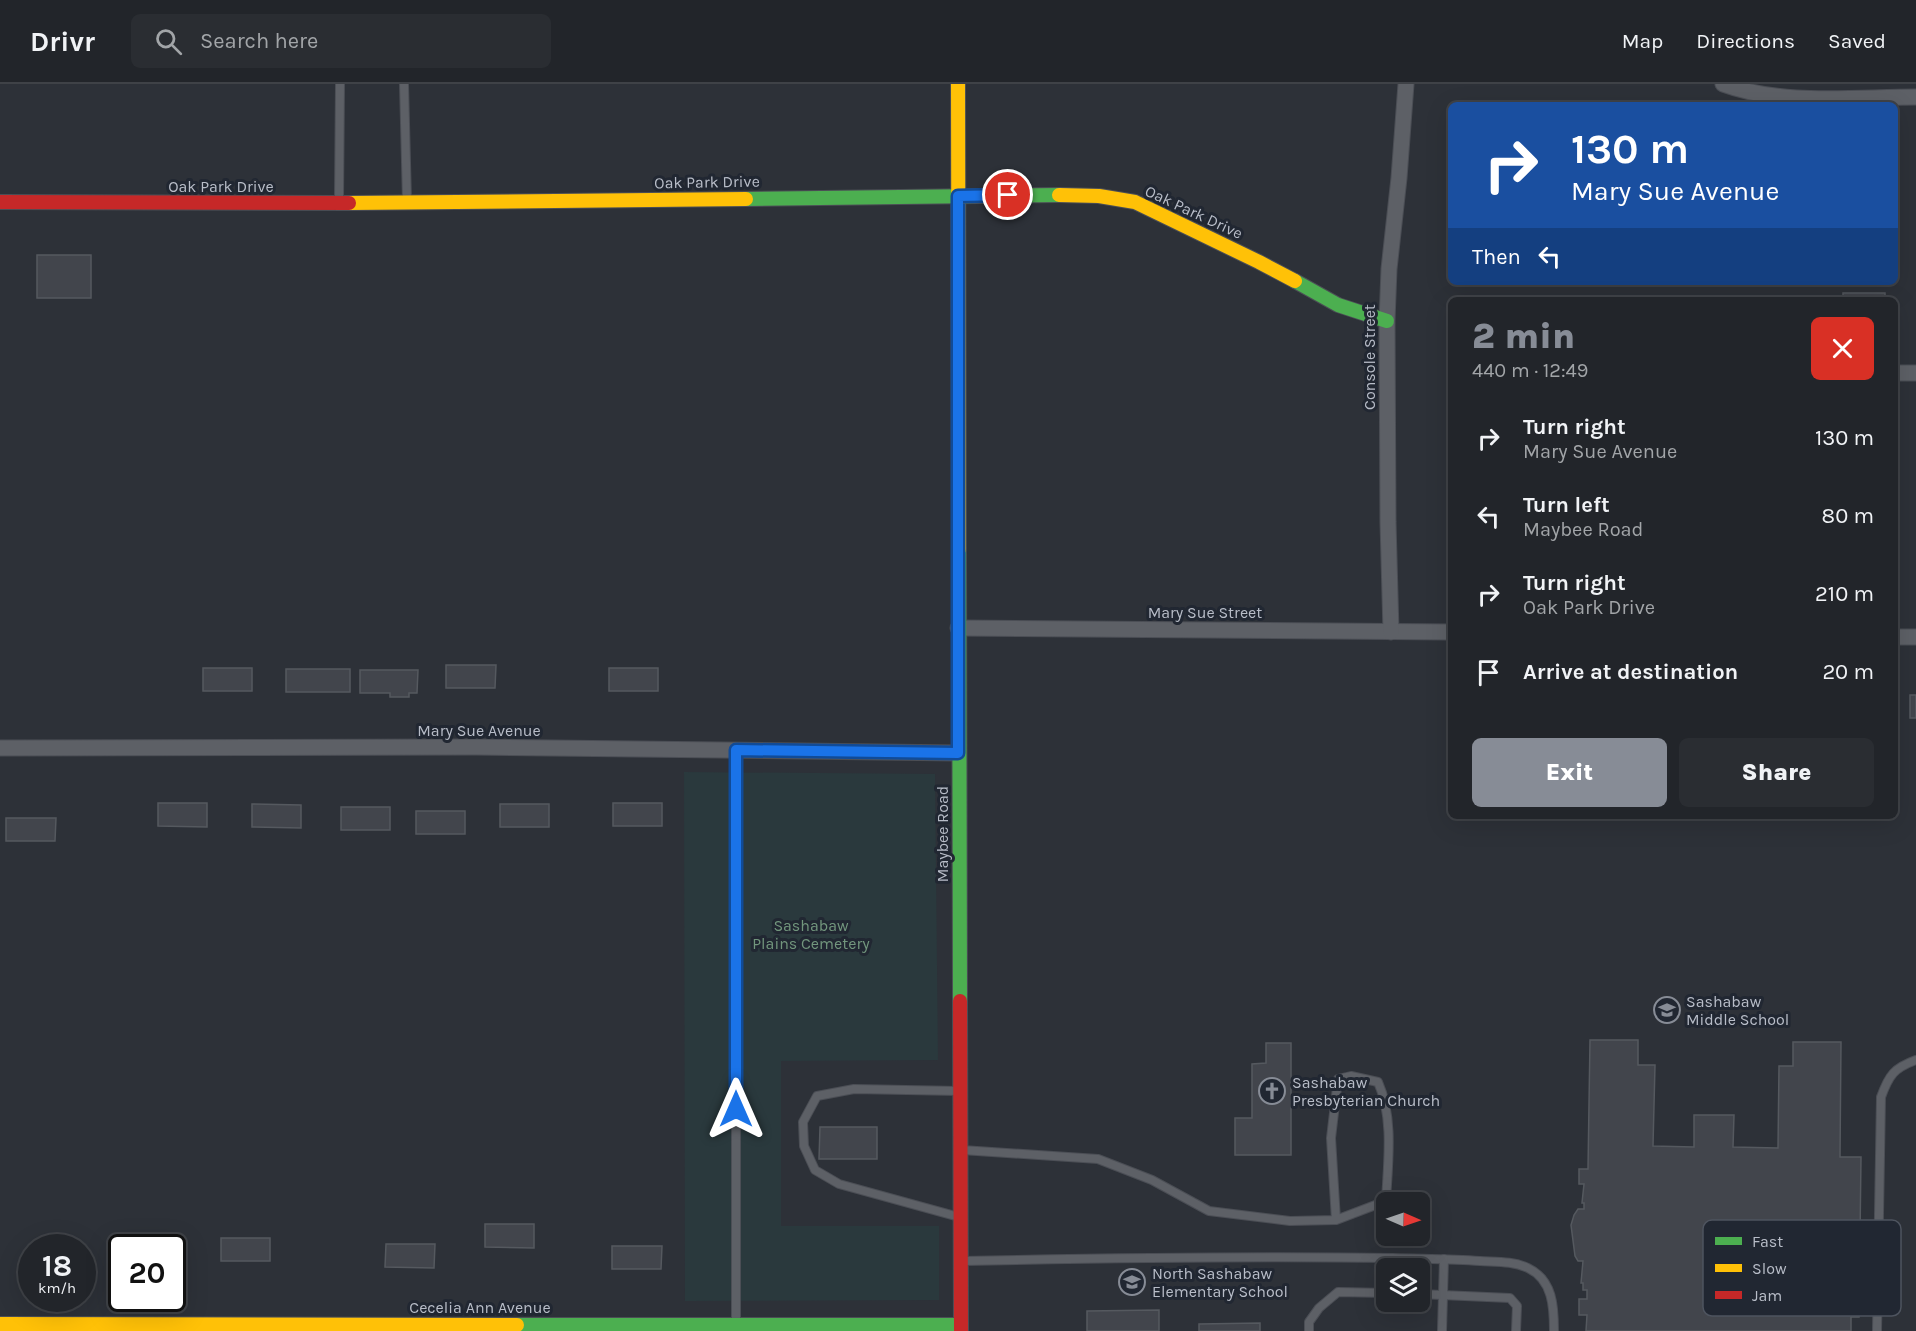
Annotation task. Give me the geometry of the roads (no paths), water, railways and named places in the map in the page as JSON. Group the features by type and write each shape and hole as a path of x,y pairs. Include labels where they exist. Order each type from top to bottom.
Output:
{"street":[{"name":"Maybee Road","path":"958,84 961,1328"},
{"name":"Console Street","path":"1391,632 1387,321 1389,269 1406,84"},
{"path":"1723,84 1745,92 1790,98 1916,97"},
{"name":"Oak Park Drive","path":"0,202 339,203 1099,196 1135,202 1259,261 1338,305 1387,321"},
{"path":"1898,373 1916,373"},
{"name":"Mary Sue Street","path":"958,628 1448,632"},
{"path":"1898,637 1916,637"},
{"name":"Mary Sue Avenue","path":"0,748 476,747 958,753"},
{"name":"Cecelia Ann Avenue","path":"0,1324 604,1328 736,1324 825,1328 961,1328"}],"lane":[{"path":"339,203 340,84"},
{"path":"404,84 407,202"},
{"path":"736,750 736,1324"},
{"path":"1879,1220 1881,1097 1889,1076 1904,1064 1916,1060"},
{"path":"961,1150 1098,1159 1152,1180 1209,1211 1290,1221 1336,1220 1386,1201 1389,1143 1384,1097 1378,1082 1351,1076 1338,1079 1331,1138 1336,1220"},
{"path":"960,1091 854,1089 817,1096 802,1122 804,1146 815,1170 839,1184 961,1218"},
{"path":"961,1262 1165,1257 1444,1259 1517,1263 1531,1269 1548,1287 1554,1306 1554,1331"},
{"path":"1442,1331 1444,1259"},
{"path":"1309,1331 1309,1322 1319,1308 1338,1292 1376,1293"},
{"path":"1430,1294 1510,1298 1517,1306 1516,1331"},
{"path":"1877,1316 1877,1331"}],"place":[{"name":"Sashabaw Middle School","path":"1667,1010"},
{"name":"Sashabaw Presbyterian Church","path":"1272,1091"},
{"name":"North Sashabaw Elementary School","path":"1132,1282"}],"park label":[{"name":"Sashabaw Plains Cemetery","path":"811,934"}]}
